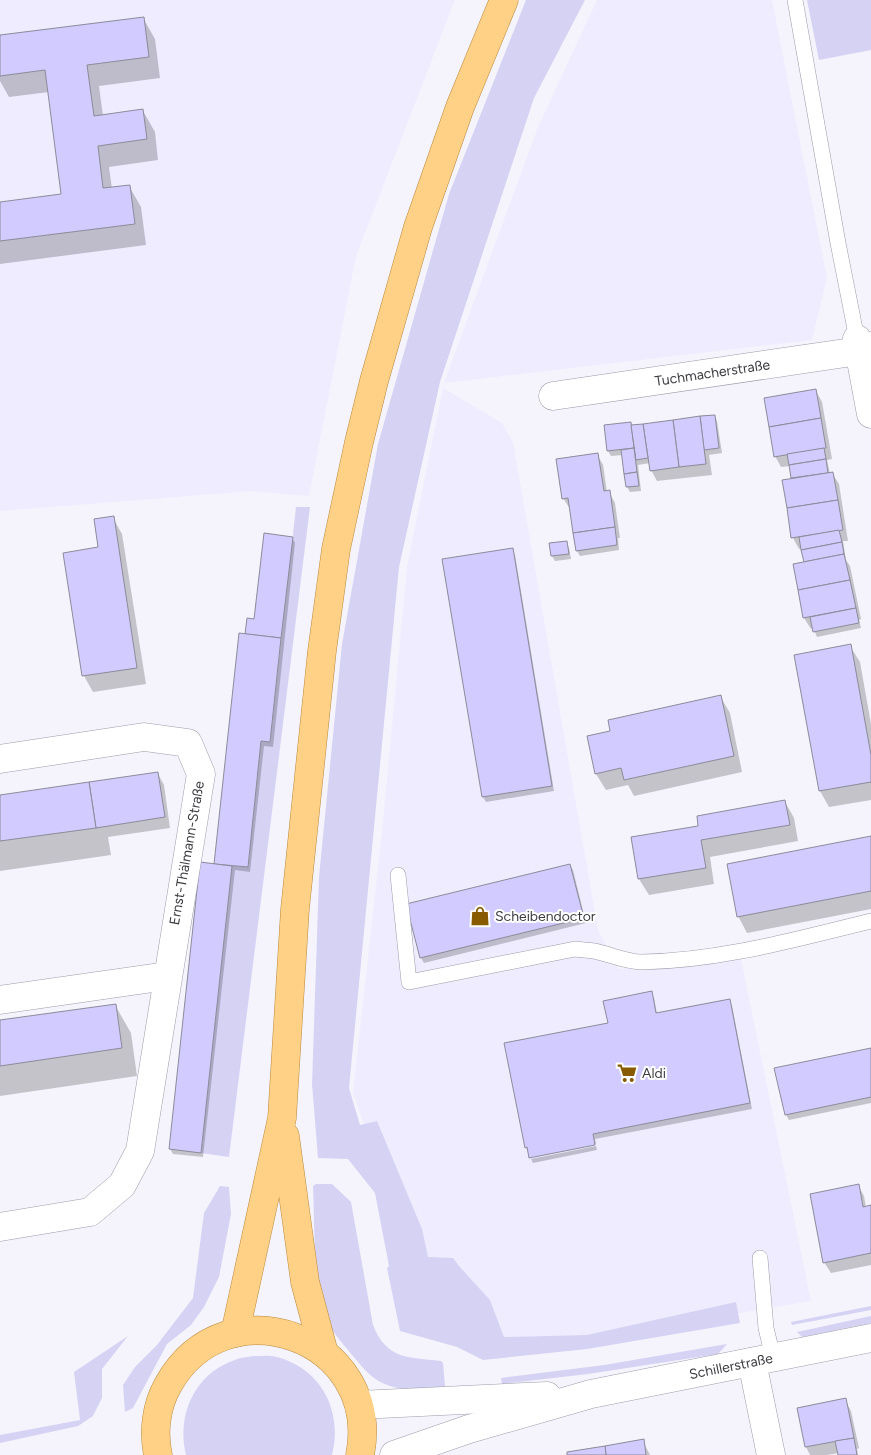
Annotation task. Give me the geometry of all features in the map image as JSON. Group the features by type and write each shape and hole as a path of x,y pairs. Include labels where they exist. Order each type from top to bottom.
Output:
{"main road":[{"path":"235,1333 282,1118 295,909 322,651 336,549 389,324 418,227 460,107 504,0"},
{"path":"282,1118 305,1282 324,1353"},
{"path":"158,1455 156,1433 160,1403 173,1376 188,1358 206,1344 235,1333 266,1330 282,1332 311,1344 324,1353 345,1376 353,1390 362,1421 360,1455"}],"street":[{"name":"Tuchmacherstraße","path":"553,396 862,345"},
{"path":"862,345 871,414"},
{"name":"Ernst-Thälmann-Straße","path":"0,759 144,737 188,743 201,774 140,1151 122,1185 90,1212 0,1227"},
{"path":"0,1000 167,976"},
{"name":"Schillerstraße","path":"394,1455 469,1428 591,1394 871,1338"},
{"path":"762,1360 771,1455"},
{"name":"Schillerstraße","path":"358,1405 591,1394"}],"lane":[{"path":"795,0 838,244 862,345"},
{"path":"398,875 409,982 575,950 595,951 616,958 640,962 705,958 769,946 871,921"},
{"path":"760,1258 766,1328 762,1360"}],"shaded area":[{"path":"0,0 455,0 356,256 309,496 252,491 0,511"},
{"path":"526,0 585,0 534,98 440,382 399,567 349,1088 360,1125 377,1121 422,1229 428,1257 453,1258 490,1300 504,1337 587,1335 736,1302 740,1323 587,1349 483,1360 457,1347 400,1331 387,1268 389,1266 375,1193 348,1159 318,1158 312,1084 319,877 342,644 378,444 449,194"},
{"path":"597,0 772,0 827,278 812,340 444,383 538,127"},
{"path":"807,0 871,0 871,50 819,60"},
{"path":"443,388 502,423 513,442 598,930 619,969 741,959 811,1301 490,1355 411,1256 353,1093 382,832 407,567"},
{"path":"296,507 310,507 229,1157 201,1153 232,866 248,867 261,741 270,742"},
{"path":"316,1184 332,1184 351,1202 373,1325 379,1336 385,1345 400,1355 441,1361 443,1363 445,1386 443,1388 403,1389 384,1384 365,1370 332,1329 321,1296 318,1278 313,1186"},
{"path":"220,1186 229,1187 231,1214 219,1277 204,1307 191,1325 167,1344 133,1408 125,1412 123,1385 135,1367 157,1345 193,1298 204,1213"},
{"path":"871,1306 871,1310 792,1325 791,1322"},
{"path":"871,1316 871,1323 802,1337 797,1332"},
{"path":"128,1336 102,1369 102,1398 93,1416 78,1426 0,1443 0,1435 80,1420 74,1372"},
{"path":"727,1344 718,1354 588,1374 502,1384 501,1378 604,1365"},
{"path":"274,1356 293,1363 306,1371 317,1382 326,1394 331,1408 335,1439 332,1455 186,1455 184,1425 192,1397 199,1385 221,1366 240,1358"}],"building":[{"path":"144,17 149,57 87,65 94,116 143,109 147,139 98,146 103,188 130,185 135,224 0,241 0,202 61,194 45,70 0,76 0,35"},
{"path":"816,389 821,418 769,427 764,398"},
{"path":"715,415 719,448 704,450 700,416"},
{"path":"700,416 706,464 679,467 673,420"},
{"path":"821,418 826,448 774,457 769,427"},
{"path":"673,420 679,467 650,471 643,424"},
{"path":"631,422 634,448 607,451 604,425"},
{"path":"643,424 648,458 636,460 631,425"},
{"path":"634,448 637,472 624,474 621,450"},
{"path":"824,448 826,459 789,465 787,454"},
{"path":"598,453 604,491 610,490 615,527 573,533 568,498 562,499 556,459"},
{"path":"826,459 828,473 791,478 789,465"},
{"path":"637,472 639,486 626,487 624,474"},
{"path":"833,472 838,500 787,508 782,480"},
{"path":"838,500 843,530 791,538 787,508"},
{"path":"114,516 137,668 82,676 63,553 98,547 94,519"},
{"path":"615,527 617,545 576,551 573,533"},
{"path":"839,530 842,542 801,550 799,537"},
{"path":"264,533 293,537 281,638 245,634 247,618 254,619"},
{"path":"567,541 569,554 551,556 549,543"},
{"path":"842,542 844,554 804,562 801,550"},
{"path":"513,548 552,786 482,797 442,559"},
{"path":"844,554 850,580 798,590 793,564"},
{"path":"850,580 856,608 803,618 798,590"},
{"path":"856,608 859,623 813,632 810,617"},
{"path":"239,633 281,638 270,742 261,741 248,867 214,864"},
{"path":"851,644 871,755 871,782 819,791 794,655"},
{"path":"721,695 734,756 624,780 621,768 595,774 587,736 610,731 608,720"},
{"path":"158,772 165,817 96,828 89,782"},
{"path":"89,782 96,828 0,841 0,795"},
{"path":"785,800 790,825 701,840 706,868 638,879 631,837 698,826 697,816"},
{"path":"871,836 871,891 737,917 727,864"},
{"path":"200,862 232,866 201,1153 169,1149"},
{"path":"570,864 584,918 420,958 406,904"},
{"name":"Aldi","path":"652,991 656,1013 730,999 750,1103 593,1134 595,1145 529,1158 527,1147 525,1148 504,1043 608,1023 603,1001"},
{"path":"116,1004 122,1048 0,1066 0,1020"},
{"path":"871,1048 871,1097 785,1115 774,1068"},
{"path":"859,1184 863,1207 871,1205 871,1253 823,1263 810,1194"},
{"path":"846,1398 854,1438 805,1447 797,1408"},
{"path":"854,1438 857,1455 838,1455 835,1441"},
{"path":"644,1439 646,1455 606,1455 605,1446"},
{"path":"605,1446 606,1455 567,1455 567,1452"}],"place":[{"name":"Scheibendoctor","path":"480,916"},
{"name":"Aldi","path":"627,1073"}]}
